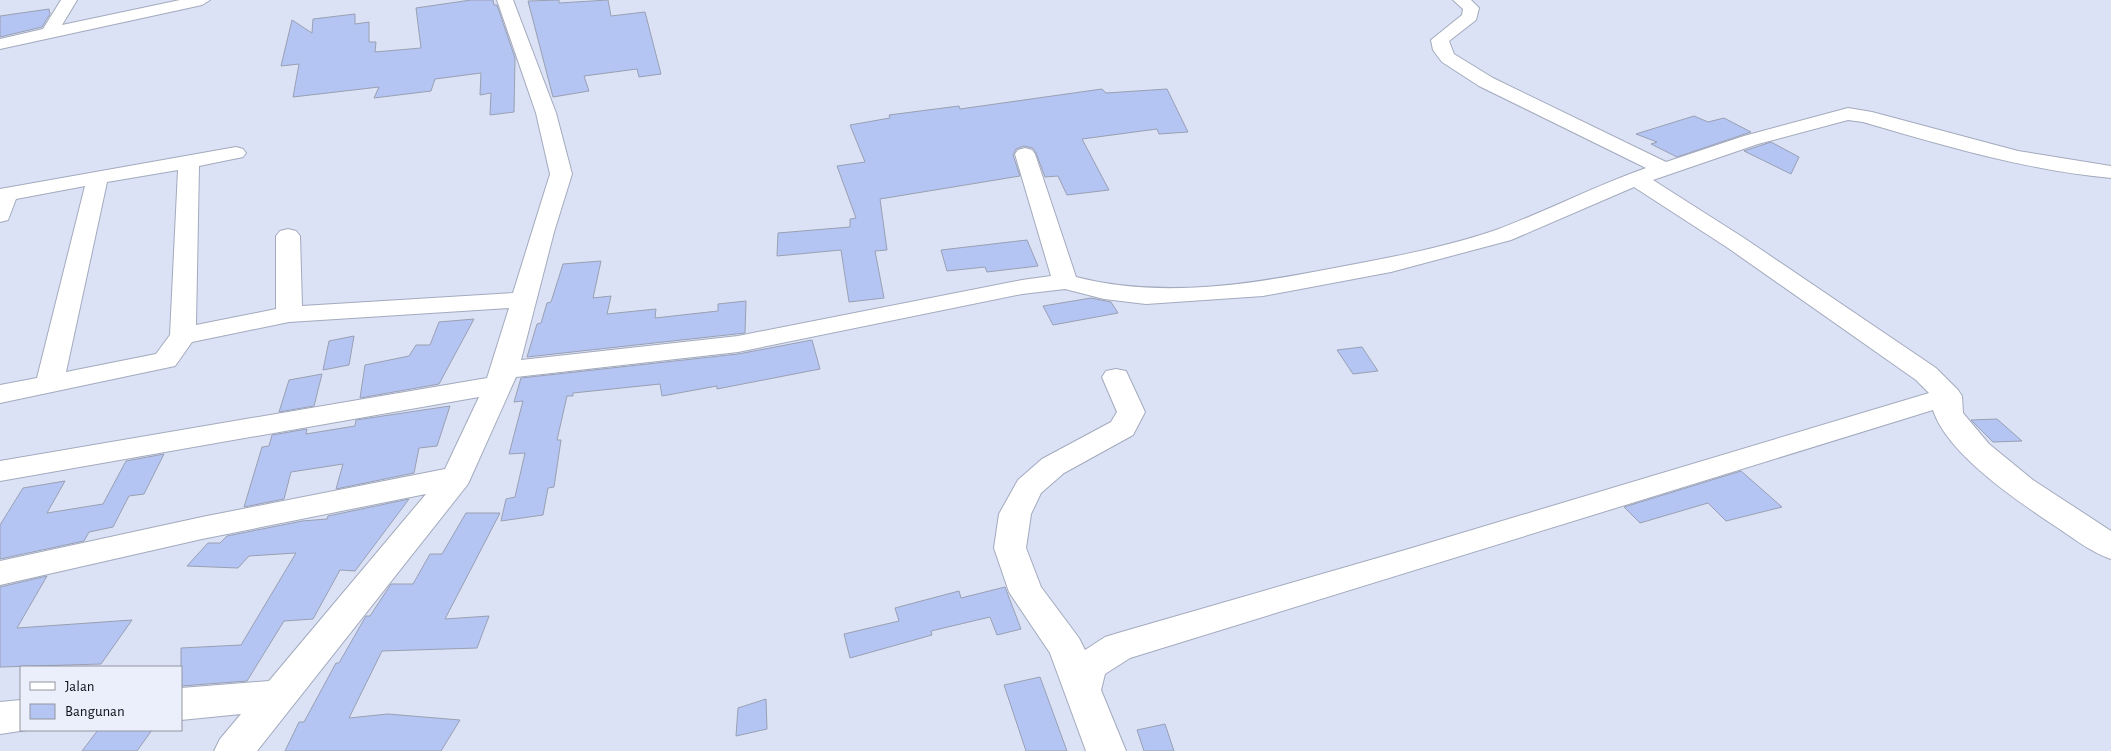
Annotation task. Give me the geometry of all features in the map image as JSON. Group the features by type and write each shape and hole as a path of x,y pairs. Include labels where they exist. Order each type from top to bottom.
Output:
{"street":[{"path":"49,34 69,0"},
{"path":"0,44 202,0"},
{"path":"234,751 457,477 501,378 561,174 546,113 505,0"},
{"path":"1461,0 1471,8 1470,17 1440,40 1442,50 1448,58 1486,82 1664,169"},
{"path":"0,471 501,378 738,344 1022,287 1065,282 1104,292 1146,296 1264,289 1391,265 1503,235 1664,169 1751,140 1848,114 1865,116 2066,167 2111,172"},
{"path":"0,215 3,194 236,153"},
{"path":"1025,154 1065,282"},
{"path":"0,394 165,360 183,336 189,162"},
{"path":"49,384 98,177"},
{"path":"1636,179 1736,243 1926,374 1948,396 1947,413 1970,444 2027,491 2111,547"},
{"path":"288,236 289,314"},
{"path":"183,336 289,314 523,300"},
{"path":"1106,751 1066,648 1026,592 1010,548 1015,514 1029,487 1053,466 1123,428 1131,412 1116,377"},
{"path":"1082,690 1089,666 1105,654 1133,641 1412,560 1948,396"},
{"path":"0,573 202,528 457,477"},
{"path":"182,704 278,696"},
{"path":"0,718 20,716"}],"building":[{"path":"471,0 493,0 494,5 497,5 515,58 514,112 490,115 491,93 480,95 481,73 435,79 431,91 374,98 379,87 293,97 299,64 281,66 292,20 312,33 313,19 355,14 355,24 369,22 369,42 376,42 375,52 421,48 416,8"},
{"path":"559,0 559,3 608,0 611,16 645,12 661,74 639,77 637,69 584,76 589,91 553,97 528,1"},
{"path":"49,9 50,14 42,27 0,37 0,16"},
{"path":"1102,89 1106,93 1167,89 1188,132 1159,134 1157,129 1082,139 1109,190 1067,195 1058,176 1045,177 1033,148 1024,146 1016,149 1013,155 1020,176 880,199 887,250 875,251 884,298 849,302 841,250 777,256 778,233 850,227 850,219 856,218 837,166 865,162 850,125 890,118 889,115 959,106 960,109"},
{"path":"1694,116 1708,122 1724,118 1751,132 1677,157 1651,144 1657,142 1636,134"},
{"path":"1771,142 1799,157 1791,174 1744,151"},
{"path":"1027,240 1038,266 987,272 985,267 947,271 941,250"},
{"path":"601,261 593,298 611,296 607,314 656,309 655,318 718,311 718,304 746,301 745,333 527,357 537,324 541,323 547,303 551,302 563,264"},
{"path":"1091,298 1111,302 1118,313 1053,325 1043,306"},
{"path":"474,319 439,384 360,398 365,365 409,356 416,345 430,345 439,322"},
{"path":"354,336 349,365 323,370 329,341"},
{"path":"812,340 820,369 717,389 717,386 662,396 660,384 573,393 573,396 567,396 557,440 561,440 554,487 548,488 543,515 501,521 506,499 515,497 525,453 509,454 523,401 514,402 521,378 738,354"},
{"path":"1362,347 1378,371 1353,374 1337,350"},
{"path":"322,374 314,406 279,412 289,380"},
{"path":"450,406 437,446 419,448 414,473 336,489 343,464 291,472 284,499 244,507 262,447 269,446 272,435 307,429 306,434 355,426 356,420"},
{"path":"1997,419 2022,441 1993,442 1971,420"},
{"path":"164,454 144,494 129,496 113,527 89,532 84,541 0,559 0,525 23,488 65,481 47,513 103,504 126,461"},
{"path":"1741,471 1782,507 1726,521 1708,503 1640,523 1624,507"},
{"path":"409,499 355,571 340,570 313,619 284,621 247,681 182,686 181,648 241,645 296,553 249,556 238,568 187,566 208,543 220,543 227,536 302,521 327,519 328,516"},
{"path":"466,513 500,513 445,619 489,616 477,648 382,651 349,718 388,714 460,720 441,751 285,751 299,722 304,722 336,663 339,663 366,616 370,616 391,584 413,584 430,554 442,554"},
{"path":"47,576 17,628 132,620 101,664 0,667 0,587"},
{"path":"1005,587 1021,629 997,635 990,617 931,631 932,635 850,658 844,634 899,621 895,608 959,591 961,598"},
{"path":"1040,677 1067,751 1026,751 1004,685"},
{"path":"766,699 767,729 736,736 738,708"},
{"path":"1165,724 1174,751 1144,751 1137,730"},
{"path":"97,731 151,731 137,751 82,751"}]}
